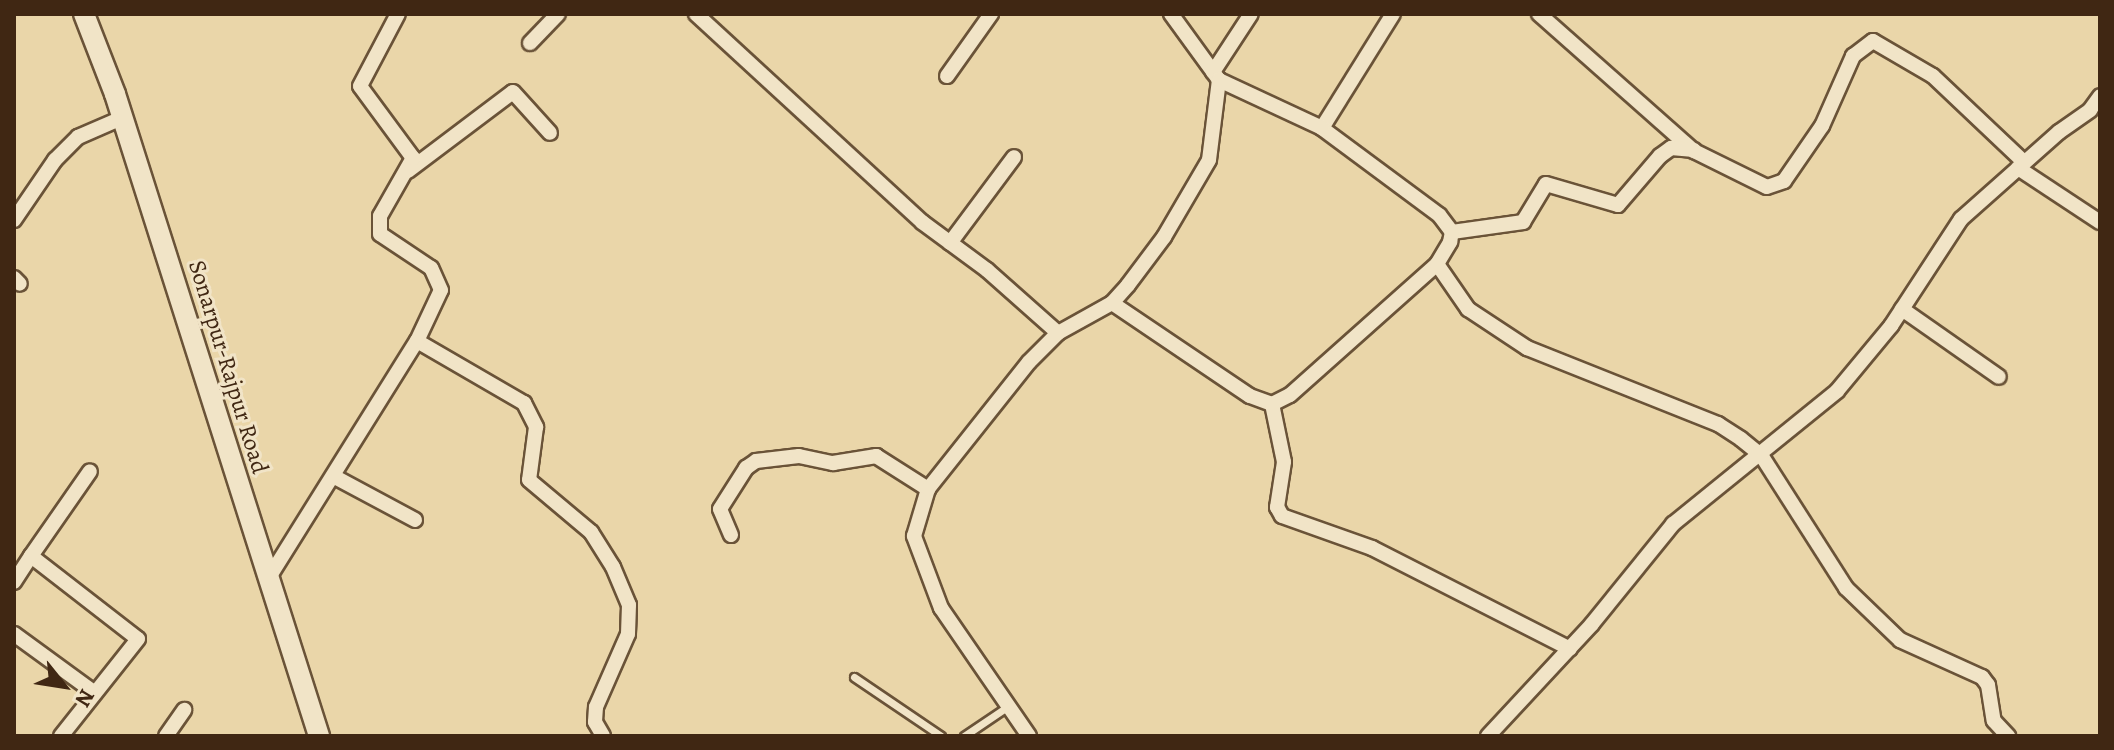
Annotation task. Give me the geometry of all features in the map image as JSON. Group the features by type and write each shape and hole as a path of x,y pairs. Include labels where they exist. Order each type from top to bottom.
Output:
{"main road":[{"name":"Sonarpur-Rajpur Road","path":"84,14 122,118 319,736"}],"street":[{"path":"268,579 417,341 441,290 431,268 388,241 378,225 407,172 412,152 360,86 398,14"},
{"path":"530,43 558,14"},
{"path":"696,14 950,243 1058,333"},
{"path":"947,76 991,14"},
{"path":"1171,14 1216,76 1322,128 1439,215 1452,232"},
{"path":"1029,736 941,608 914,536 916,516 928,489 1058,333 1112,303 1199,183 1209,160 1216,76 1251,14"},
{"path":"1322,128 1393,14"},
{"path":"1539,14 1694,151 1767,187 1784,181 1822,126 1853,56 1873,41 1933,76 2021,165 2100,222"},
{"path":"407,172 513,92 550,133"},
{"path":"1488,736 1570,649 1673,524 1837,391 1902,309 1961,219 2021,165 2090,110 2100,96"},
{"path":"17,210 78,137 122,118"},
{"path":"1452,232 1523,222 1546,184 1618,205 1660,156 1671,148 1694,151"},
{"path":"950,243 1014,157"},
{"path":"1112,303 1250,396 1272,404 1290,395 1437,264 1452,232"},
{"path":"1437,264 1468,309 1527,348 1718,424 1761,455 1846,588 1900,640 1982,677 1988,685 1994,721 2008,736"},
{"path":"1902,309 1999,377"},
{"path":"417,341 524,403 536,427 529,480 591,532 613,567 629,605 628,634 596,707 595,722 603,736"},
{"path":"1272,404 1284,462 1277,507 1282,516 1372,548 1570,649"},
{"path":"731,535 720,509 756,461 799,456 833,463 876,456 928,489"},
{"path":"14,582 90,471"},
{"path":"333,476 415,520"},
{"path":"31,556 138,639 61,736"},
{"path":"14,634 95,693"},
{"path":"166,736 184,710"}],"lane":[{"path":"854,677 941,736"},
{"path":"964,736 1007,707"}]}
